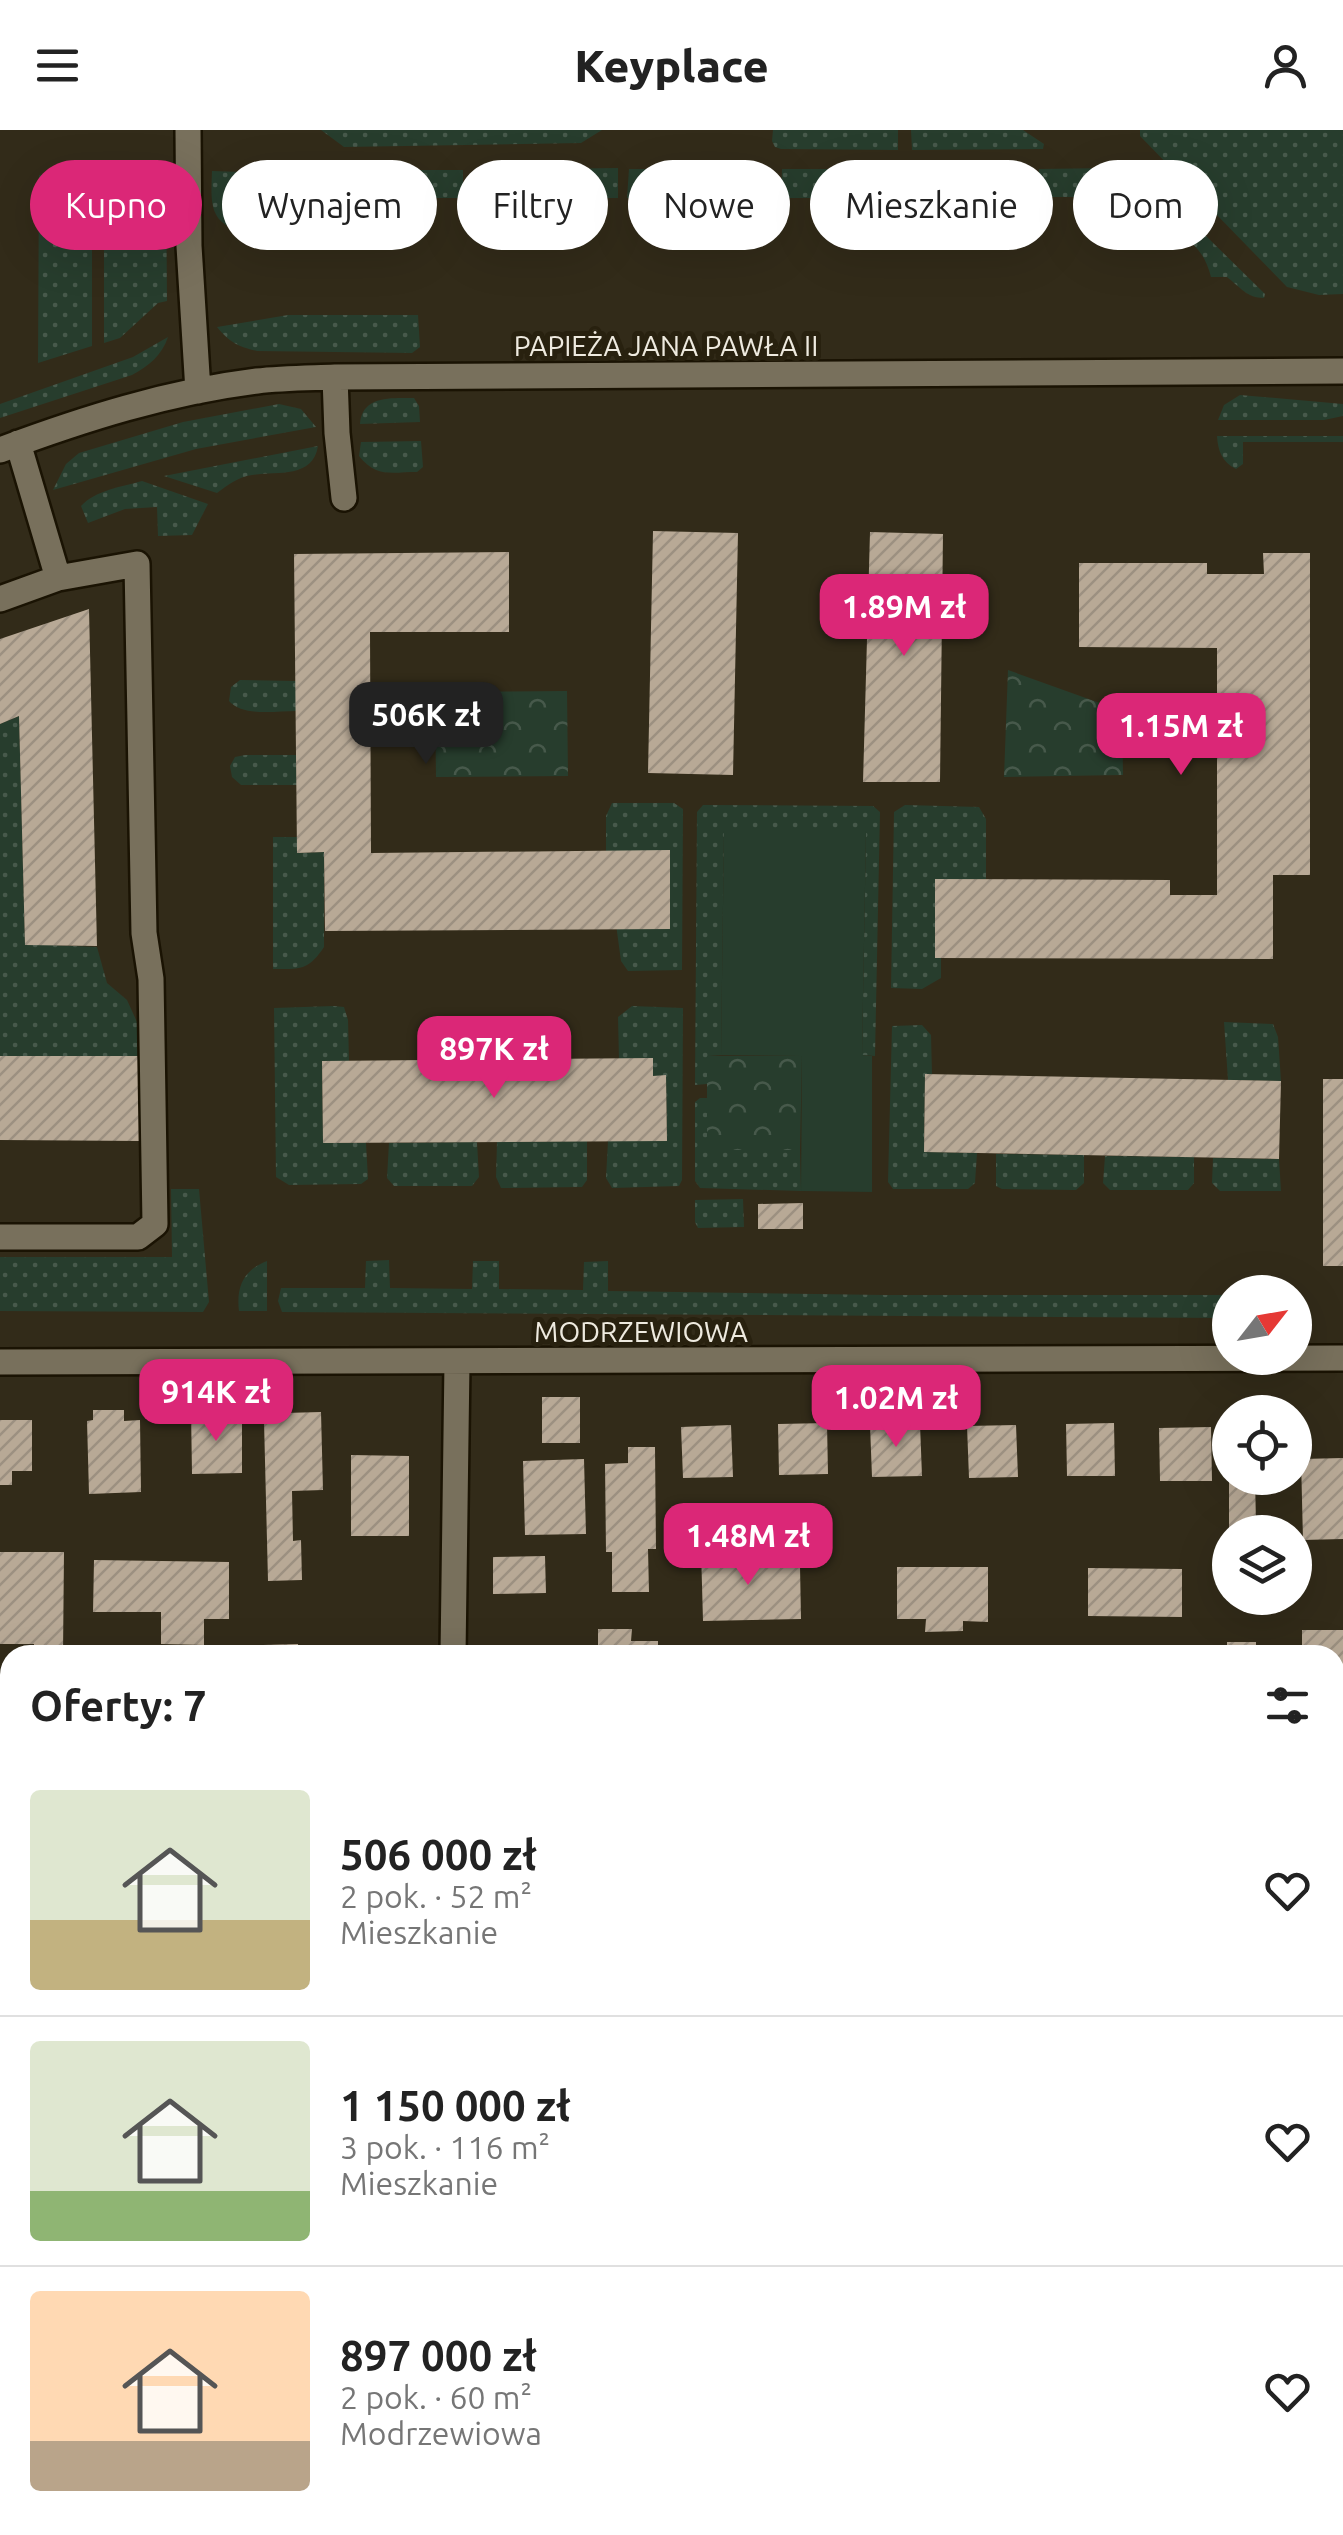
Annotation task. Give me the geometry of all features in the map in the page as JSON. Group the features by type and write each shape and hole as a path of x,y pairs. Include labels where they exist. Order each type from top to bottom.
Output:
{"street":[{"path":"188,130 189,246 198,390"},
{"name":"PAPIEŻA JANA PAWŁA II","path":"9,446 100,415 198,390 260,381 335,377 1343,371"},
{"path":"335,377 344,498"},
{"path":"9,446 58,578"},
{"path":"0,599 58,578 136,564 144,933 151,979 155,1224 138,1237 0,1237"},
{"name":"MODRZEWIOWA","path":"0,1362 1343,1358"},
{"path":"453,1645 457,1362"}],"green space":[{"path":"321,130 602,130 581,143 344,147"},
{"path":"773,130 898,130 898,150 781,149 772,141"},
{"path":"911,130 1023,130 1044,144 1043,149 912,150"},
{"path":"1140,130 1343,130 1343,294 1319,295 1287,287 1218,216 1218,160 1163,160 1140,136"},
{"path":"608,168 618,168 618,198 608,198"},
{"path":"790,169 810,169 810,198 790,198"},
{"path":"1053,169 1073,169 1073,197 1053,197"},
{"path":"437,170 457,170 457,198 437,198"},
{"path":"212,171 222,171 222,222 212,202"},
{"path":"1218,248 1265,294 1264,298 1248,294 1227,277 1211,277 1198,250"},
{"path":"39,250 92,250 92,346 38,363"},
{"path":"104,250 167,250 167,301 158,303 120,338 104,343"},
{"path":"288,315 418,315 420,347 412,353 257,351 235,343 217,327"},
{"path":"168,337 154,359 132,375 0,418 0,404 133,357"},
{"path":"1240,395 1343,404 1343,416 1324,420 1218,420 1224,405"},
{"path":"414,398 420,422 360,424 372,403"},
{"path":"279,404 301,409 316,427 196,449 53,490 66,464 79,453 183,422"},
{"path":"1217,436 1343,436 1343,442 1243,442 1243,464 1236,469 1222,456"},
{"path":"421,441 423,467 417,472 378,471 359,456 361,442"},
{"path":"318,446 315,457 301,469 247,476 217,493 164,476"},
{"path":"142,481 208,504 192,535 158,536 157,507 125,509 88,523 81,506 87,501"},
{"path":"1008,670 1122,711 1123,775 1004,777"},
{"path":"240,680 296,681 296,711 260,712 235,706 229,701 231,687"},
{"path":"567,691 568,776 436,777 435,692"},
{"path":"19,716 25,944 97,947 107,983 127,1000 137,1022 141,1056 0,1056 0,724"},
{"path":"296,755 297,785 241,785 232,777 230,766 235,757"},
{"path":"612,803 674,803 683,809 682,970 628,971 621,961 606,851 606,816"},
{"path":"703,805 873,806 880,812 875,1056 862,1055 866,831 724,831 721,1055 708,1056 707,1084 695,1085 697,812"},
{"path":"905,805 979,807 986,819 986,879 935,880 935,957 941,958 941,978 922,989 891,988 894,812"},
{"path":"724,831 866,831 862,1055 872,1056 872,1192 801,1191 802,1055 721,1055"},
{"path":"273,837 297,837 297,853 324,852 324,947 308,965 297,968 273,969"},
{"path":"632,1006 683,1008 679,1186 612,1188 606,1178 608,1141 667,1140 666,1076 653,1076 653,1058 619,1059 618,1017"},
{"path":"344,1007 348,1020 349,1061 322,1062 323,1143 366,1143 368,1179 361,1184 289,1185 276,1177 274,1008"},
{"path":"1224,1022 1273,1024 1278,1037 1281,1081 1228,1080"},
{"path":"922,1025 931,1035 932,1074 925,1074 924,1152 977,1153 975,1183 968,1189 893,1189 888,1182 892,1026"},
{"path":"802,1055 800,1150 707,1150 707,1056"},
{"path":"708,1098 708,1150 800,1150 801,1191 700,1188 695,1181 695,1102"},
{"path":"587,1141 587,1180 582,1187 501,1188 496,1177 497,1142"},
{"path":"477,1142 479,1177 472,1186 394,1186 387,1178 389,1143"},
{"path":"996,1154 1084,1155 1084,1183 1076,1190 1002,1189 996,1186"},
{"path":"1105,1156 1194,1157 1194,1183 1188,1190 1110,1190 1103,1183"},
{"path":"1213,1158 1279,1159 1281,1191 1220,1191 1212,1183"},
{"path":"171,1189 199,1189 209,1302 203,1312 0,1311 0,1257 172,1257"},
{"path":"743,1199 744,1227 698,1228 695,1200"},
{"path":"389,1260 390,1288 472,1289 473,1261 499,1261 499,1289 583,1290 584,1262 608,1261 608,1291 1212,1295 1212,1318 282,1312 278,1301 281,1288 365,1288 366,1261"},
{"path":"267,1261 267,1311 239,1311 243,1280 252,1269"}],"building":[{"path":"653,531 738,533 733,775 648,773"},
{"path":"870,532 943,534 940,782 863,782"},
{"path":"509,552 509,632 370,632 371,853 670,850 670,929 325,931 324,852 297,853 294,554"},
{"path":"1263,553 1310,553 1310,875 1273,875 1273,959 935,958 935,879 1170,880 1170,895 1217,895 1217,648 1079,647 1079,563 1207,563 1207,574 1264,574"},
{"path":"89,609 97,946 25,945 19,716 0,724 0,639"},
{"path":"0,1056 141,1056 140,1141 0,1140"},
{"path":"653,1058 653,1076 666,1075 667,1141 323,1143 322,1061"},
{"path":"925,1074 1281,1081 1279,1159 924,1152"},
{"path":"1323,1079 1343,1079 1343,1266 1323,1266"},
{"path":"803,1203 803,1229 758,1229 758,1204"},
{"path":"542,1397 580,1397 580,1443 542,1443"},
{"path":"93,1410 124,1410 124,1421 140,1420 141,1492 89,1494 87,1421 93,1420"},
{"path":"224,1410 224,1422 242,1422 242,1473 192,1474 191,1411"},
{"path":"321,1412 323,1490 292,1491 293,1541 301,1540 302,1580 268,1581 264,1421 284,1420 284,1413"},
{"path":"0,1420 32,1420 32,1471 12,1471 12,1485 0,1485"},
{"path":"827,1423 828,1474 779,1475 778,1424"},
{"path":"1114,1423 1115,1476 1067,1476 1066,1424"},
{"path":"920,1424 922,1476 872,1477 870,1425"},
{"path":"731,1425 733,1477 683,1478 681,1427"},
{"path":"1016,1425 1018,1477 969,1478 967,1426"},
{"path":"1211,1427 1212,1481 1160,1481 1159,1428"},
{"path":"628,1447 655,1447 656,1549 648,1549 649,1592 612,1592 612,1552 606,1552 605,1464 628,1463"},
{"path":"351,1455 409,1456 409,1536 351,1536"},
{"path":"1343,1458 1343,1539 1312,1540 1312,1515 1302,1515 1302,1495 1312,1495 1312,1459"},
{"path":"584,1459 586,1534 525,1535 523,1461"},
{"path":"1229,1495 1255,1495 1256,1515 1229,1515"},
{"path":"751,1549 752,1567 800,1566 801,1619 703,1621 701,1550"},
{"path":"0,1552 64,1552 63,1645 0,1644"},
{"path":"545,1556 546,1593 493,1594 493,1557"},
{"path":"94,1560 229,1562 229,1619 204,1619 204,1645 161,1644 161,1612 93,1612"},
{"path":"897,1567 988,1567 988,1622 963,1621 963,1631 925,1632 926,1619 897,1619"},
{"path":"1088,1568 1182,1569 1182,1617 1088,1616"},
{"path":"598,1629 632,1629 631,1641 658,1641 658,1645 598,1645"},
{"path":"1302,1630 1343,1630 1343,1645 1302,1645"},
{"path":"1227,1642 1256,1642 1256,1645"}]}
